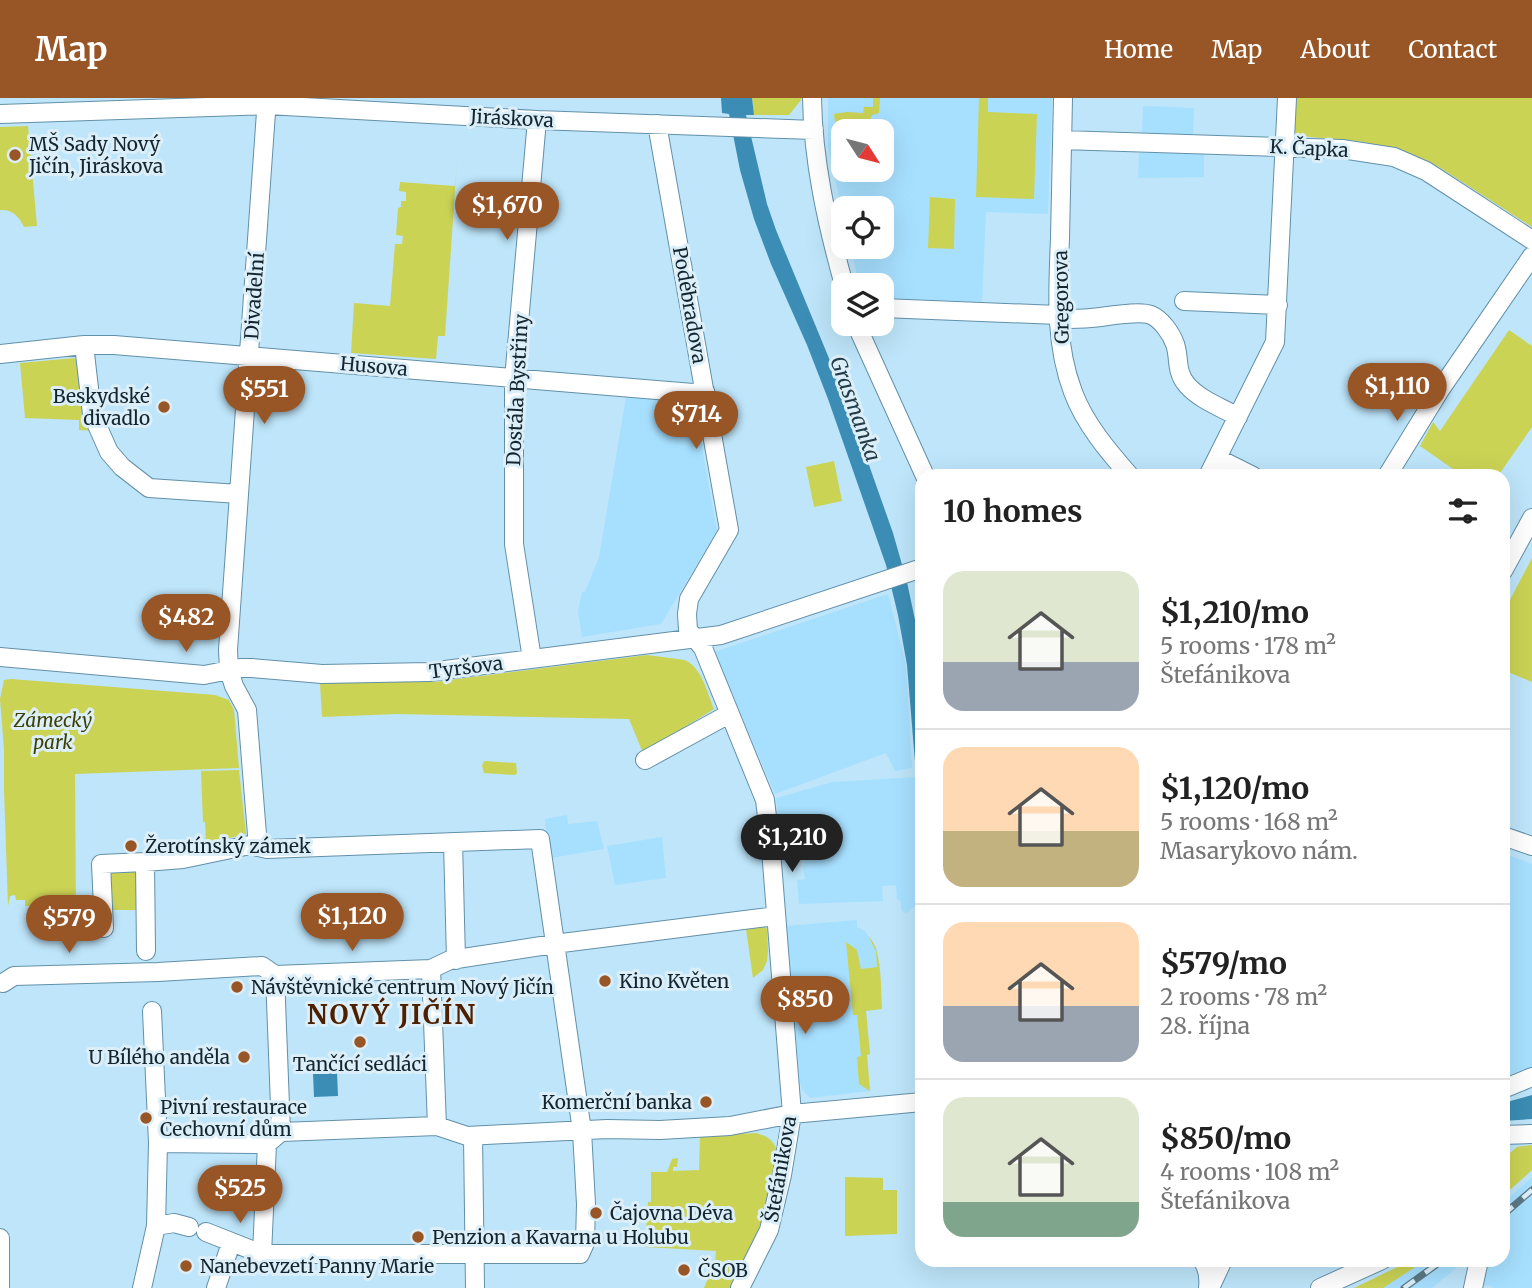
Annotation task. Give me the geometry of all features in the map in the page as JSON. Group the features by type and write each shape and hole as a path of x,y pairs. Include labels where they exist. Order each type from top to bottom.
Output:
{"street":[{"path":"812,98 819,179 841,273"},
{"name":"Gregorova","path":"1063,98 1058,317 1062,357 1073,393 1090,425 1124,469"},
{"path":"1212,469 1275,342 1287,98"},
{"name":"Jiráskova","path":"0,114 267,102 537,120 814,130"},
{"name":"Divadelní","path":"229,670 228,650 267,102"},
{"name":"Dostála Bystřiny","path":"532,659 514,544 513,470 514,379 537,120"},
{"name":"Poděbradova","path":"657,124 729,530 689,599 688,630 695,639"},
{"name":"K. Čapka","path":"1062,139 1342,149 1394,157 1426,171 1532,240"},
{"path":"1391,469 1440,390 1532,256"},
{"path":"1184,301 1278,305"},
{"path":"894,309 1087,319 1143,313 1152,315 1160,321 1176,345 1178,368 1186,383 1200,396 1238,417"},
{"path":"861,336 922,469"},
{"path":"85,345 92,414 109,452 122,467 149,488 239,494"},
{"name":"Husova","path":"0,354 85,345 114,345 693,393 705,391"},
{"path":"1217,458 1239,469"},
{"path":"1510,558 1532,517"},
{"name":"Tyršova","path":"0,657 204,675 251,668 322,674 429,672 721,635 915,570"},
{"name":"Štefánikova","path":"695,639 703,648 765,800 768,814 792,1114 769,1230 740,1288"},
{"path":"229,670 247,710 258,847"},
{"path":"645,760 729,714"},
{"path":"1510,838 1532,846"},
{"path":"104,928 101,864 183,859 250,845 267,849 540,839 582,1131 586,1203 585,1242 580,1254 262,1254 197,1229 174,1223 156,1226"},
{"path":"453,842 456,960"},
{"path":"145,862 146,962"},
{"path":"1,987 14,976 146,962 262,966 275,975 431,969 450,960 554,944 776,916"},
{"path":"431,969 437,1126"},
{"path":"262,1254 274,1138 275,975"},
{"path":"142,1288 156,1226 158,1143 152,1011"},
{"path":"1510,1085 1532,1077"},
{"path":"158,1143 437,1126 467,1136 660,1130 730,1126 792,1114 915,1103"},
{"path":"1510,1135 1532,1134"},
{"path":"473,1136 475,1288"},
{"path":"0,1238 0,1288"},
{"path":"216,1288 231,1243"},
{"path":"1206,1267 1209,1288"},
{"path":"1209,1288 1220,1267"},
{"path":"1320,1288 1366,1267"},
{"path":"1473,1288 1478,1267"}],"shaded area":[{"path":"721,98 752,98 754,115 746,115 767,204 845,397 893,533 915,620 915,762 907,665 886,565 828,399 754,219 740,170 729,114 722,113"},
{"path":"828,98 1052,98 1048,214 986,212 982,302 894,298 894,273 856,273 854,259 894,259 894,196 839,196 836,182 894,182 894,119 831,119 831,160 828,146"},
{"path":"1143,106 1194,108 1193,137 1142,134"},
{"path":"1139,153 1204,153 1204,177 1138,178"},
{"path":"626,397 694,402 717,531 661,624 582,637 578,611 582,592 585,592 599,557"},
{"path":"888,594 906,665 912,768 895,771 886,753 775,794 714,652"},
{"path":"915,777 915,908 911,908 909,912 904,913 901,910 896,885 882,886 883,901 799,904 797,880 805,879 804,855 793,855 783,864 776,798 832,782"},
{"path":"567,815 568,824 597,821 604,849 551,858 545,819"},
{"path":"662,837 666,878 615,885 607,846"},
{"path":"1510,856 1532,864 1532,1067 1510,1075"},
{"path":"857,920 857,927 865,931 877,949 882,1009 866,1011 870,1091 810,1098 802,1090 800,1082 786,926"},
{"path":"337,1072 338,1096 314,1097 313,1073"},
{"path":"1532,1095 1532,1119 1510,1121 1510,1101"},
{"path":"1532,1177 1532,1288 1493,1288 1484,1285 1485,1267 1510,1267 1510,1197"},
{"path":"1414,1267 1458,1267 1432,1288 1383,1288"}],"green space":[{"path":"752,98 801,100 789,115 754,115"},
{"path":"873,98 880,98 879,113 872,115 870,119 835,119 834,114 863,113 864,107 873,107"},
{"path":"979,98 988,98 988,112 1037,114 1034,199 976,197"},
{"path":"1295,98 1532,98 1532,227 1439,167 1400,149 1357,141 1298,136 1294,130"},
{"name":"MŠ Sady Nový Jičín, Jiráskova","path":"28,126 37,226 24,227 15,214 0,210 0,127"},
{"path":"457,161 445,336 438,336 436,359 351,353 354,303 390,306 395,244 402,244 403,236 396,235 398,208 401,207 401,201 406,201 406,192 399,191 400,182 455,186"},
{"path":"930,197 955,199 954,249 928,248"},
{"path":"1509,330 1532,346 1532,427 1503,469 1453,469 1420,446 1433,422 1440,431"},
{"path":"74,358 80,363 77,366 81,389 95,431 79,430 79,420 25,418 20,363"},
{"path":"834,461 842,501 814,507 806,467"},
{"path":"1532,558 1532,682 1510,673 1510,600"},
{"path":"647,655 685,660 691,664 703,681 714,709 643,753 629,719 397,714 322,717 320,683 434,678 434,682"},
{"name":"Zámecký park","path":"4,680 215,695 229,700 234,710 239,768 75,774 76,917 25,906 25,900 16,900 15,895 10,896 8,906 0,699"},
{"path":"484,761 516,763 517,773 484,773"},
{"path":"239,770 246,834 186,849 187,843 206,843 201,771"},
{"path":"145,851 152,851 151,865 138,910 111,910 96,858 145,855"},
{"path":"765,927 767,961 763,970 753,978 746,929"},
{"path":"869,937 873,942 879,960 882,1009 866,1011 870,1091 859,1084 857,1057 861,1056 857,1015 853,1015 846,942 857,950 861,969 877,967 876,952"},
{"path":"756,1133 770,1140 778,1153 766,1217 740,1273 730,1288 704,1288 713,1266 714,1273 716,1251 645,1247 648,1202 651,1202 651,1172 667,1172 672,1159 678,1158 677,1167 673,1167 673,1171 699,1170 700,1136"},
{"path":"1532,1145 1532,1170 1510,1190 1510,1153 1517,1147"},
{"path":"845,1177 883,1178 883,1190 897,1190 897,1234 845,1236"},
{"path":"1398,1267 1415,1267 1383,1288 1354,1288"}],"railway":[{"path":"1510,1209 1532,1190"},
{"path":"1404,1288 1433,1267"}],"place":[{"name":"MŠ Sady Nový Jičín, Jiráskova","path":"15,155"},
{"name":"Beskydské divadlo","path":"164,407"},
{"name":"Žerotínský zámek","path":"131,846"},
{"name":"Kino Květen","path":"605,981"},
{"name":"Návštěvnické centrum Nový Jičín","path":"237,987"},
{"name":"Tančící sedláci","path":"360,1042"},
{"name":"U Bílého anděla","path":"244,1057"},
{"name":"Komerční banka","path":"706,1102"},
{"name":"Pivní restaurace Cechovní dům","path":"146,1118"},
{"name":"Čajovna Déva","path":"596,1213"},
{"name":"Penzion a Kavarna u Holubu","path":"418,1237"},
{"name":"Nanebevzetí Panny Marie","path":"186,1266"},
{"name":"ČSOB","path":"684,1270"}],"district":[{"name":"NOVÝ JIČÍN","path":"392,1015"}],"water label":[{"name":"Grasmanka","path":"855,409"}]}
